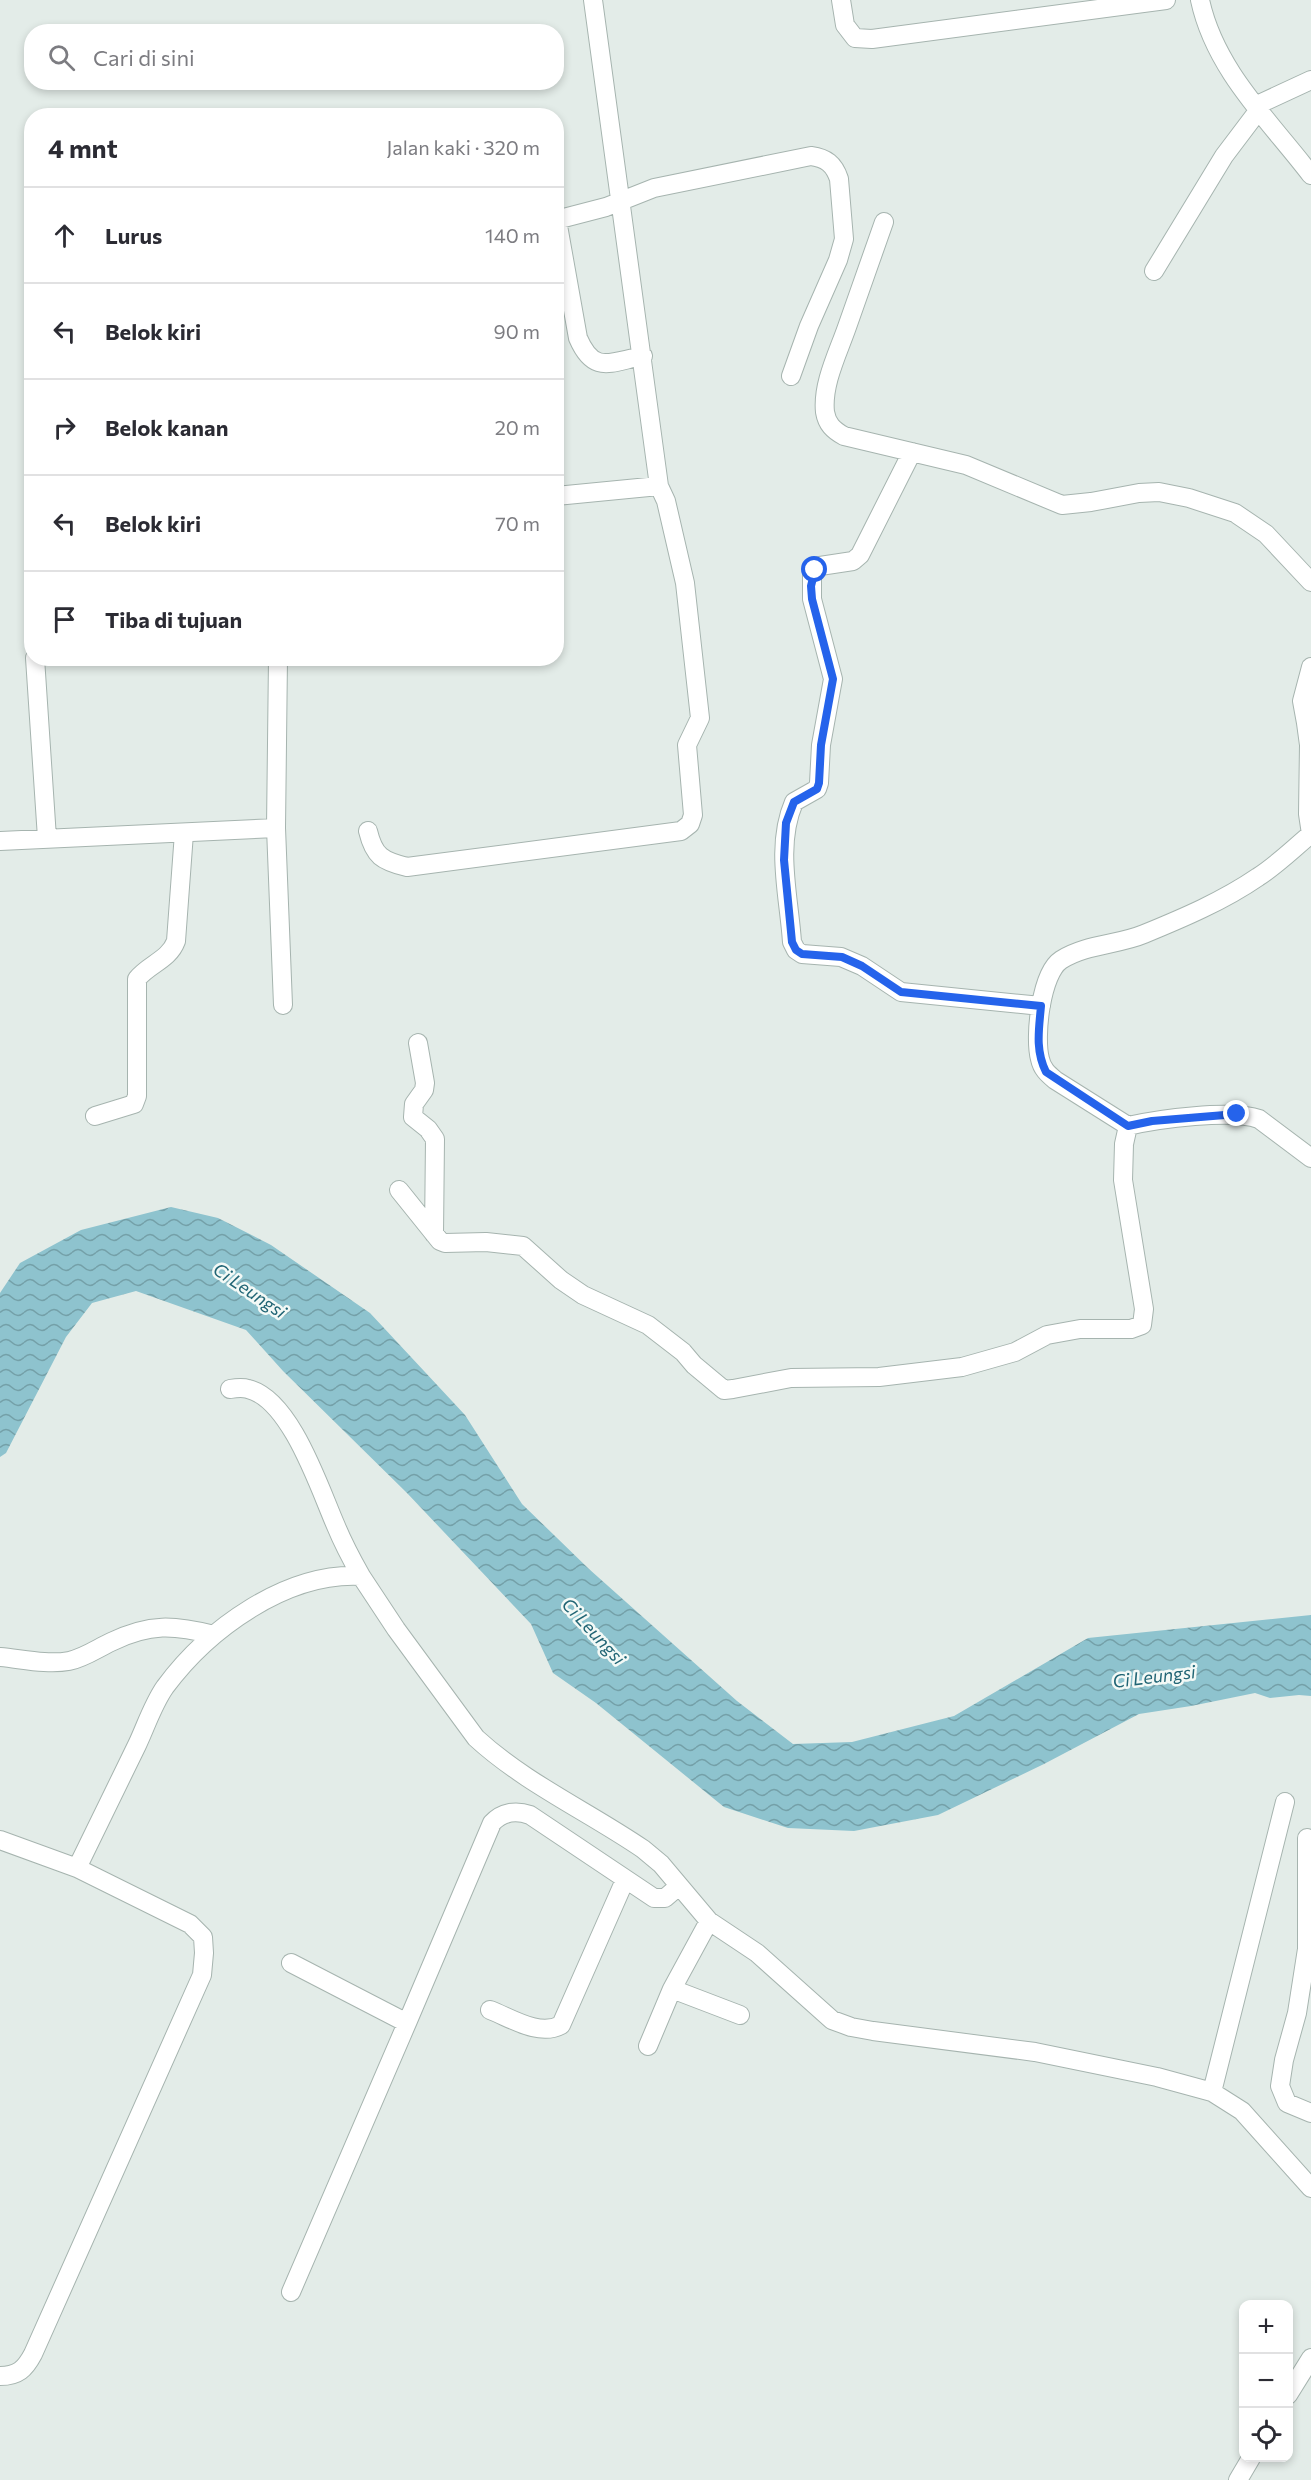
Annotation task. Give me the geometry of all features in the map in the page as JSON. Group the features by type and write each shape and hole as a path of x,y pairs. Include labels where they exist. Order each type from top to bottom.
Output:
{"street":[{"path":"368,831 372,848 380,856 392,863 407,867 681,831 690,824 693,815 694,803 687,745 700,718 685,583 666,501 659,486 593,0"},
{"path":"841,0 845,25 855,38 872,39 1166,0"},
{"path":"1200,0 1211,38 1242,89 1311,175"},
{"path":"1154,271 1224,156 1256,109 1311,80"},
{"path":"564,218 621,202 654,188 812,156 829,162 836,169 839,179 844,239 838,260 809,326 791,376"},
{"path":"884,222 831,372 825,399 825,412 833,430 844,436 966,465 1062,505 1139,493 1159,492 1189,498 1235,513 1266,534 1311,582"},
{"path":"564,259 578,338 585,353 591,360 600,363 643,356"},
{"path":"912,452 860,555 853,561 820,566 812,575 812,599 833,679 821,745 819,783 817,789 794,802 786,823 784,860 792,942 796,950 802,954 842,957 862,966 901,992 1041,1006"},
{"path":"564,495 659,486"},
{"path":"35,666 46,838"},
{"path":"278,666 276,828 282,1005"},
{"path":"1311,668 1302,701 1309,725 1308,814 1311,834 1260,877 1208,906 1141,935 1088,949 1061,960 1053,967 1048,977 1041,1006 1038,1047 1040,1061 1046,1072 1128,1126 1224,1114 1249,1115 1259,1119 1311,1158"},
{"path":"0,841 276,828"},
{"path":"95,1116 134,1104 137,1096 137,979 144,971 172,952 176,941 184,833"},
{"path":"418,1043 425,1083 424,1090 414,1104 413,1114 435,1139 434,1234"},
{"path":"399,1190 434,1234 445,1243 486,1242 523,1246 561,1280 583,1295 648,1324 683,1352 694,1365 724,1390 782,1379 879,1377 962,1367 1015,1352 1047,1335 1080,1329 1131,1329 1142,1325 1144,1309 1123,1180 1124,1144 1128,1126"},
{"path":"230,1389 249,1389 262,1395 284,1419 314,1472 336,1527 361,1576 396,1629 476,1738 490,1751 523,1773 643,1849 661,1864 709,1921 757,1953 832,2020 851,2027 1035,2052 1212,2092 1242,2110 1311,2188"},
{"path":"77,1868 164,1688 214,1635 251,1607 267,1599 322,1579 342,1575 361,1576"},
{"path":"0,1657 54,1663 72,1660 131,1632 160,1626 180,1627 214,1635"},
{"path":"1212,2092 1285,1802"},
{"path":"291,2292 492,1823 500,1816 512,1812 530,1815 654,1898 666,1898 679,1886"},
{"path":"1307,1838 1306,1949 1297,2013 1284,2060 1280,2086 1287,2103 1311,2112"},
{"path":"0,1840 77,1868 190,1924 203,1937 204,1953 202,1975 33,2354 25,2369 12,2376 0,2376"},
{"path":"490,2010 542,2029 554,2029 561,2025 625,1880"},
{"path":"648,2046 672,1989 709,1921"},
{"path":"291,1963 407,2023"},
{"path":"672,1989 740,2014"},
{"path":"1298,2390 1311,2358"},
{"path":"1238,2480 1248,2462"}],"water":[{"name":"Ci Leungsi","path":"171,1207 218,1218 271,1245 370,1313 465,1415 522,1504 589,1569 737,1701 793,1744 852,1742 954,1716 1088,1638 1311,1615 1311,1696 1270,1698 1255,1693 1139,1714 1044,1764 938,1815 854,1831 788,1828 724,1807 596,1703 553,1673 531,1624 407,1493 283,1371 246,1330 136,1291 92,1303 66,1337 6,1453 0,1457 0,1293 20,1263 81,1230"}],"route":[{"path":"815,570 812,575 812,599 833,679 821,745 819,783 817,789 794,802 786,823 784,860 786,889 792,942 796,950 802,954 842,957 862,966 901,992 1041,1006 1038,1047 1040,1061 1046,1072 1128,1126 1152,1121 1237,1114"}]}
